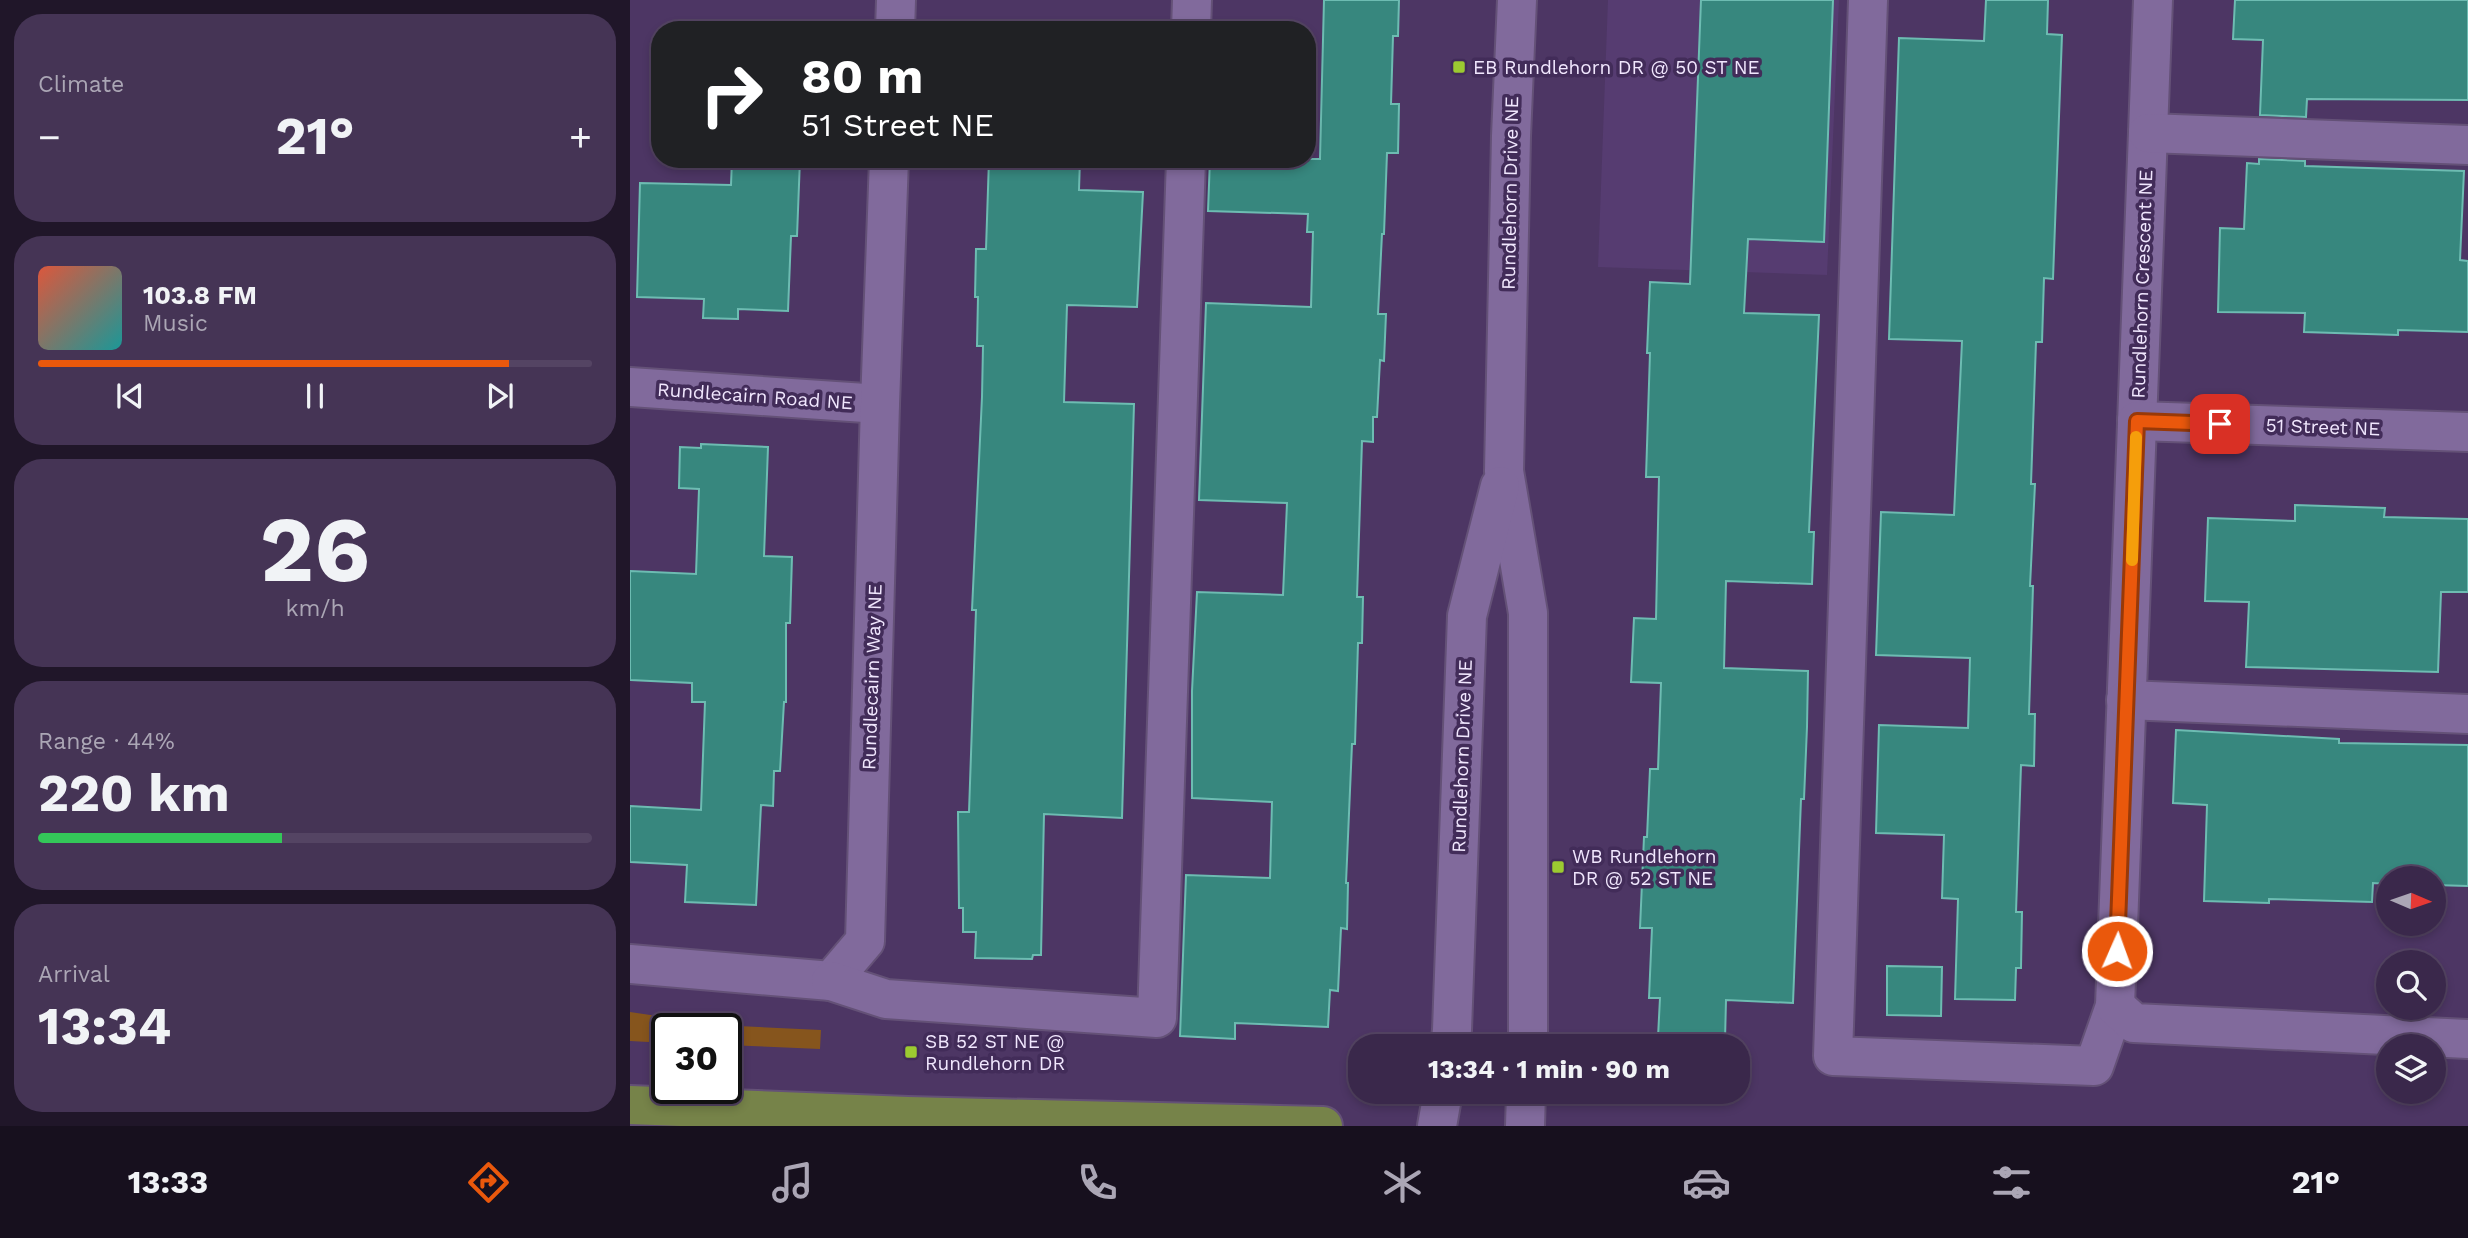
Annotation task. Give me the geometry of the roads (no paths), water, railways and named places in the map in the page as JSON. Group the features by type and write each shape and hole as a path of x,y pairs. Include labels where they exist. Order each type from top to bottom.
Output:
{"main road":[{"path":"630,1105 908,1116 1323,1126"}],"street":[{"path":"895,21 896,0"},
{"path":"1191,21 1192,0"},
{"name":"Rundlehorn Drive NE","path":"1517,0 1511,136 1504,471 1528,613 1528,1034"},
{"name":"Rundlehorn Crescent NE","path":"1868,0 1833,1056 2094,1066 2115,1006 2153,0"},
{"path":"2148,133 2468,145"},
{"name":"Rundlecairn Way NE","path":"831,981 865,941 880,404 890,168"},
{"path":"630,964 831,981 886,999 1157,1018 1186,168"},
{"name":"Rundlecairn Road NE","path":"630,387 880,404"},
{"name":"51 Street NE","path":"2137,421 2468,432"},
{"name":"Rundlehorn Drive NE","path":"1450,1034 1467,616 1504,471"},
{"path":"2126,700 2468,714"},
{"path":"2115,1006 2134,1023 2468,1039"},
{"path":"1437,1126 1441,1104"},
{"path":"1525,1126 1526,1104"}],"place":[{"name":"EB Rundlehorn DR @ 50 ST NE","path":"1459,67"},
{"name":"WB Rundlehorn DR @ 52 ST NE","path":"1558,867"},
{"name":"SB 52 ST NE @ Rundlehorn DR","path":"911,1052"}]}
